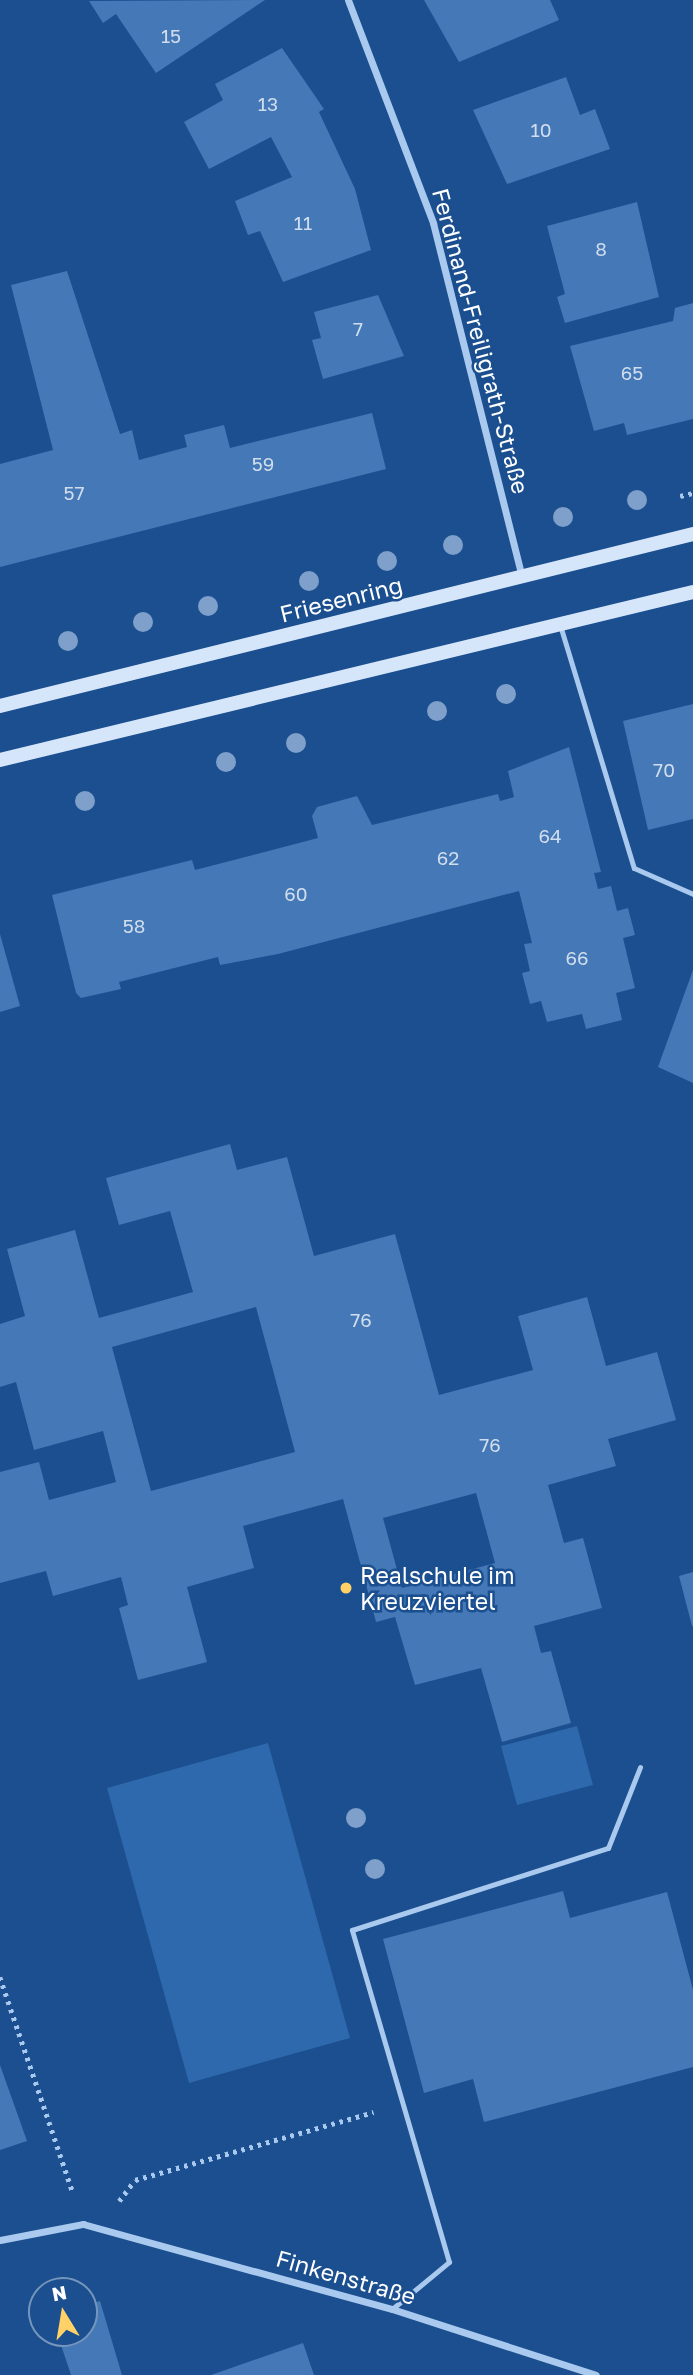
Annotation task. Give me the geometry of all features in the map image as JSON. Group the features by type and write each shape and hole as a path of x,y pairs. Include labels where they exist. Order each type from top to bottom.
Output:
{"main road":[{"name":"Friesenring","path":"0,706 693,534"},
{"path":"0,760 693,592"}],"street":[{"name":"Ferdinand-Freiligrath-Straße","path":"348,0 433,223 523,577"},
{"name":"Finkenstraße","path":"0,2240 83,2224 392,2309 596,2375"}],"lane":[{"path":"560,624 634,868 693,894"},
{"path":"392,2309 449,2262 405,2103 352,1930 608,1848 640,1767"}],"path":[{"path":"0,1977 83,2224"},
{"path":"100,2228 135,2180 405,2103"}],"shaded area":[{"path":"577,1726 593,1785 517,1805 501,1746"},
{"path":"268,1743 350,2038 189,2083 107,1788"}],"building":[{"path":"265,0 156,73 116,14 103,23 89,1"},
{"path":"424,0 550,0 559,20 459,62"},
{"path":"282,48 324,109 319,112 355,189 371,250 283,282 260,231 248,235 235,201 292,177 271,137 209,169 184,122 223,100 215,84"},
{"path":"566,77 580,115 595,109 610,149 507,184 473,110"},
{"path":"637,202 659,297 565,323 557,297 565,294 547,226"},
{"path":"67,271 120,434 132,430 139,460 187,447 184,435 224,425 230,448 372,413 386,469 0,567 0,464 53,450 11,285"},
{"path":"378,295 404,356 323,379 312,340 321,338 314,312"},
{"path":"693,303 693,419 627,435 624,423 594,431 570,346 673,321 675,308"},
{"path":"693,704 693,819 648,830 623,721"},
{"path":"569,747 601,872 594,873 598,889 611,886 617,911 628,908 635,935 623,938 635,988 616,993 622,1020 586,1029 582,1014 547,1022 541,1001 530,1004 522,973 530,971 524,944 532,943 519,891 278,954 220,965 218,957 119,982 121,989 81,998 76,993 52,895 192,860 195,870 318,838 312,816 317,807 357,796 372,825 498,794 500,801 514,797 508,771"},
{"path":"0,934 20,1006 0,1012"},
{"path":"693,970 693,1083 658,1067"},
{"path":"230,1144 237,1170 287,1157 314,1256 395,1234 439,1395 533,1370 518,1316 587,1297 606,1366 657,1352 676,1420 608,1439 616,1466 548,1485 564,1543 583,1538 602,1608 534,1626 541,1653 551,1651 571,1723 502,1742 481,1668 415,1685 395,1617 376,1622 343,1499 243,1526 254,1568 187,1587 207,1662 138,1680 119,1608 128,1605 121,1577 53,1596 46,1571 0,1583 0,1472 39,1462 49,1500 116,1482 103,1431 34,1450 16,1382 0,1387 0,1324 25,1316 7,1249 75,1230 99,1318 193,1292 170,1211 119,1225 106,1178","holes":["256,1307 295,1452 151,1491 112,1347","476,1493 495,1563 402,1588 383,1518"]},
{"path":"693,1572 693,1626 692,1626 679,1576"},
{"path":"563,1891 570,1918 667,1892 693,1990 693,2067 484,2122 473,2079 424,2093 383,1939"},
{"path":"0,2065 27,2141 0,2150"},
{"path":"98,2302 122,2375 71,2375 62,2347 98,2347"},
{"path":"303,2343 314,2375 211,2375"}],"place":[{"name":"Realschule im Kreuzviertel","path":"346,1588"}]}
